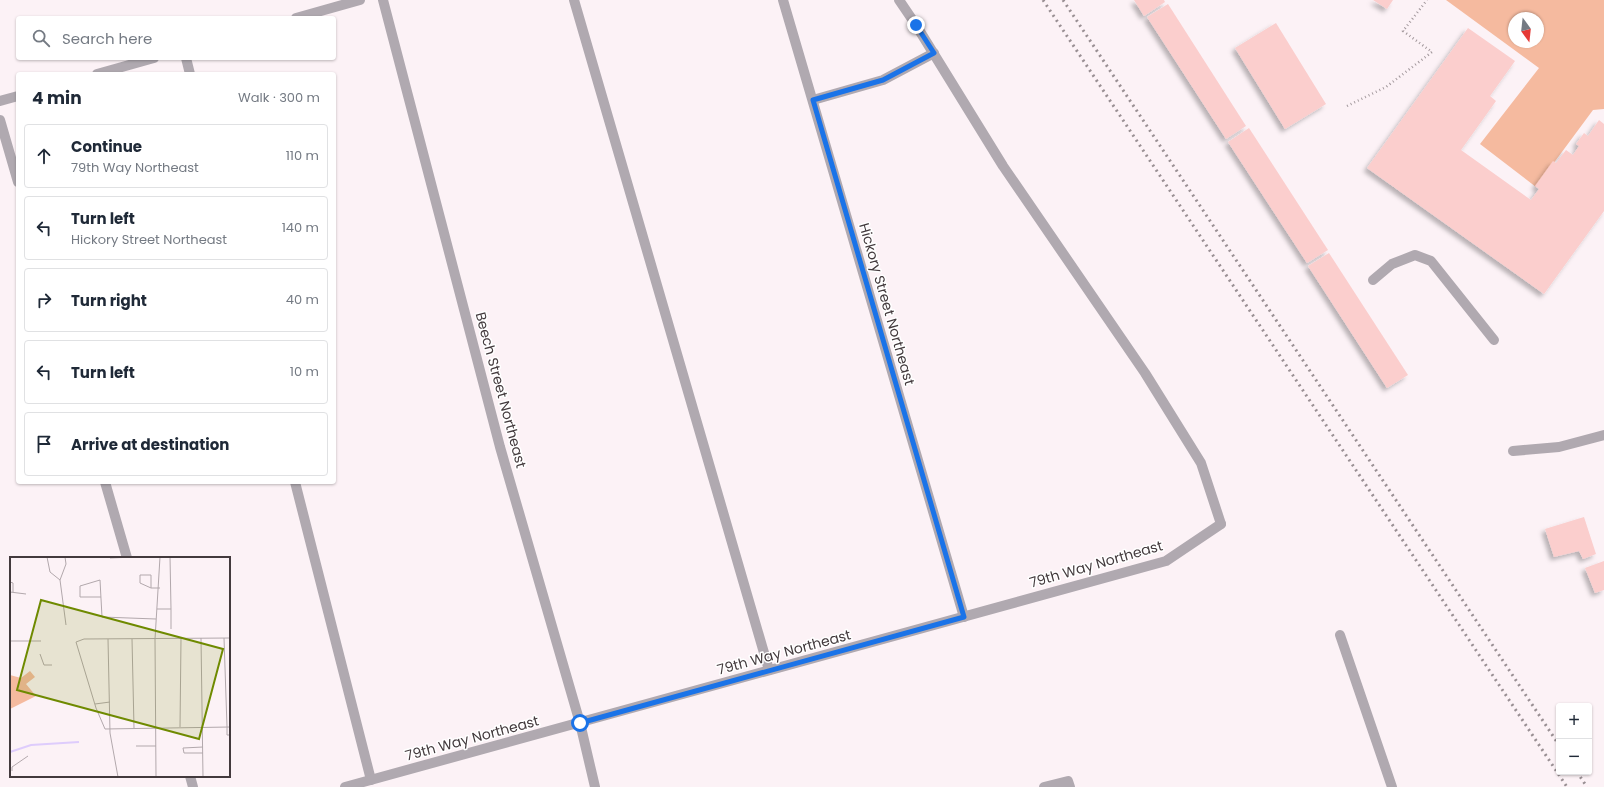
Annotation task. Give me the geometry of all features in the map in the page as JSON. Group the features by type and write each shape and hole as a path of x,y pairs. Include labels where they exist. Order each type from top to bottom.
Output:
{"street":[{"path":"303,16 360,0"},
{"name":"Beech Street Northeast","path":"383,0 498,439 580,723 594,787"},
{"path":"574,0 770,670"},
{"name":"Hickory Street Northeast","path":"783,0 964,617"},
{"path":"813,100 883,80 934,53 899,0"},
{"name":"79th Way Northeast","path":"345,787 1166,561 1221,524 1201,463 1145,373 1003,166 934,53"},
{"path":"104,72 147,60"},
{"path":"186,60 190,72"},
{"path":"0,101 16,97"},
{"path":"0,120 16,175"},
{"path":"1373,280 1392,264 1415,255 1431,261 1494,340"},
{"path":"1513,451 1559,447 1604,435"},
{"path":"106,484 127,557"},
{"path":"296,484 371,780"},
{"path":"1340,635 1392,787"},
{"path":"190,777 193,787"},
{"path":"1044,787 1068,781 1070,787"}],"path":[{"path":"1347,106 1386,87 1432,52 1403,31 1427,0"}],"shaded area":[{"path":"1446,0 1604,0 1604,109 1593,110 1536,187 1480,144 1539,68 1512,48 1544,48 1544,12 1508,12 1508,45"}],"building":[{"path":"1134,0 1164,0 1165,2 1144,16"},
{"path":"1373,0 1393,0 1387,9"},
{"path":"1168,4 1246,126 1226,139 1147,17"},
{"path":"1276,23 1326,104 1285,129 1235,48"},
{"path":"1468,28 1515,61 1490,96 1496,101 1461,150 1531,200 1539,189 1535,186 1553,161 1556,163 1566,150 1573,155 1579,146 1576,144 1584,133 1588,136 1599,120 1604,124 1604,211 1544,294 1367,168"},
{"path":"1249,128 1328,250 1307,263 1228,142"},
{"path":"1329,253 1408,375 1387,388 1308,266"},
{"path":"1584,517 1596,554 1583,559 1579,551 1554,557 1545,529"},
{"path":"1604,561 1604,590 1595,593 1585,568"}],"railway":[{"path":"1043,0 1567,787"},
{"path":"1063,0 1556,740"},
{"path":"1579,775 1587,787"}],"route":[{"path":"580,723 964,617 813,100 883,80 934,53 916,25"}]}
